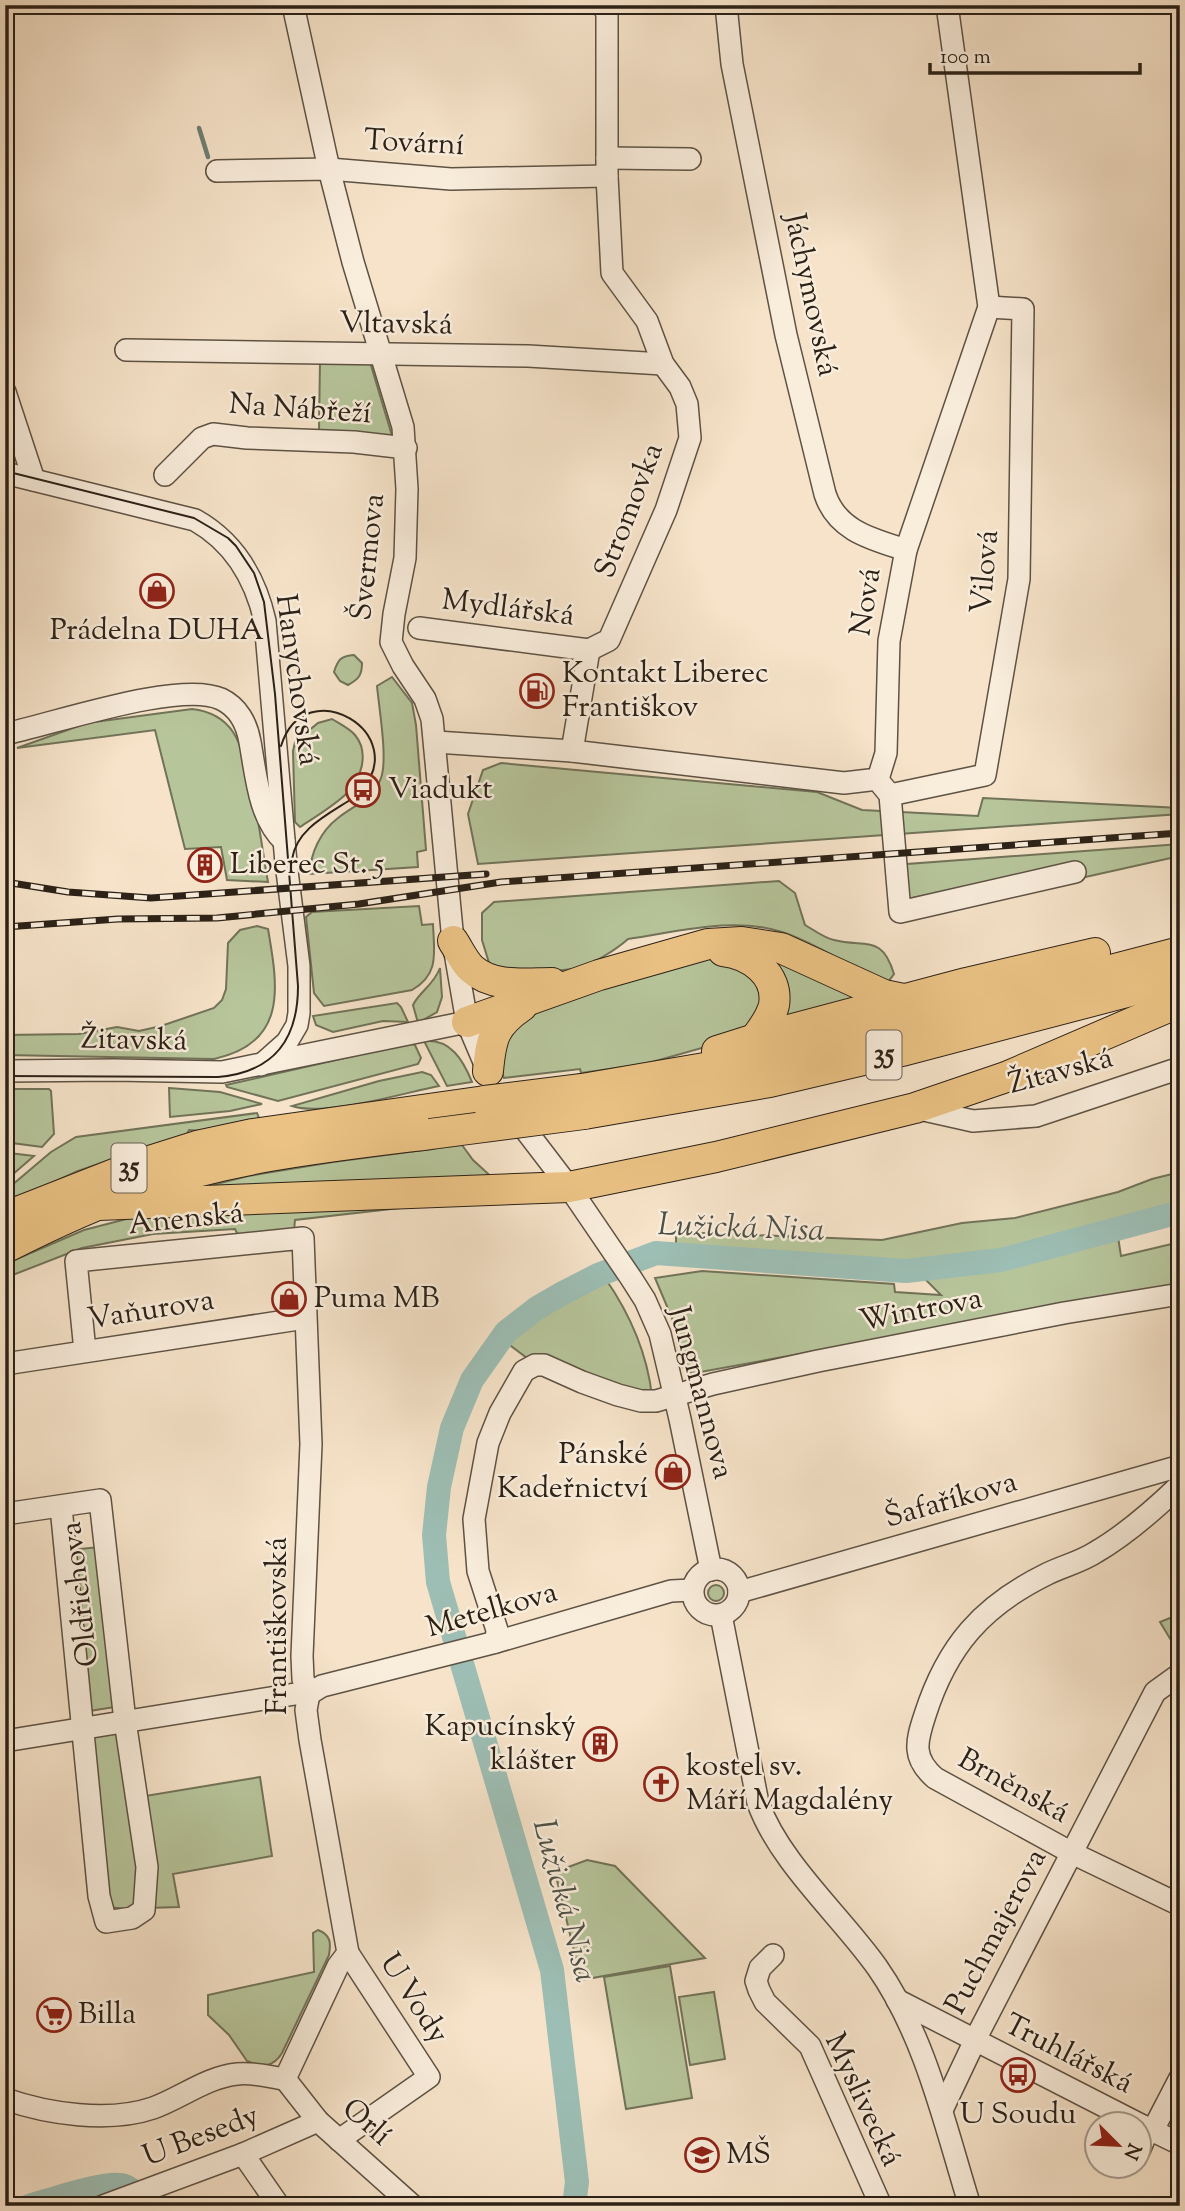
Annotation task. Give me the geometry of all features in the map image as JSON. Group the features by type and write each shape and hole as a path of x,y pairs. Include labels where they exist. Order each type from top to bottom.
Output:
{"highway":[{"path":"613,1084 755,1038 1180,930"},
{"path":"453,942 471,968 482,977 505,983 574,984"},
{"path":"467,1022 574,984 708,944 742,942 782,948 884,995 908,1000"},
{"path":"691,949 726,951 745,956 758,964 768,976 773,989 774,1004 768,1021 755,1038"},
{"name":"35","path":"583,1101 613,1084 763,1058 1180,952"},
{"name":"35","path":"10,1215 127,1168 197,1146 253,1134 429,1121 583,1101 770,1082 902,1051 1180,978"},
{"path":"488,1071 491,1043 505,1018 523,1005 574,984"},
{"path":"98,1205 569,1187 716,1157 915,1108 1006,1077 1180,1002"},
{"name":"35","path":"5,1248 98,1205 143,1188 255,1158 429,1121"}],"street":[{"name":"Švermova","path":"293,5 329,169 353,262 398,404 406,448 405,558 391,642 402,666 425,699 432,719 453,942 467,1022 488,1071 508,1106"},
{"name":"Stromovka","path":"589,649 610,640 666,510 690,438 687,404 680,387 663,364 647,321 612,273 607,167 607,13 602,5"},
{"name":"Jáchymovská","path":"726,5 732,64 786,335 829,506 847,527 869,538 906,550"},
{"name":"Nová","path":"884,787 889,641 906,550 989,306 947,5"},
{"name":"Tovární","path":"217,171 329,169 451,179 690,159"},
{"name":"Vilová","path":"884,787 985,775 1019,579 1023,309 989,306"},
{"name":"Vltavská","path":"127,350 528,356 663,364"},
{"path":"5,392 34,480"},
{"name":"Na Nábřeží","path":"165,475 202,438 213,434 354,442 406,448"},
{"name":"Hanychovská","path":"5,473 195,520 217,534 242,562 260,599 265,621 284,841 299,966 297,1025"},
{"name":"Mydlářská","path":"419,628 589,649"},
{"path":"572,751 589,649"},
{"path":"5,734 128,702 188,694 221,699 242,718 248,733 267,819 274,832 284,841"},
{"path":"436,742 572,751 884,787 900,912 1074,872"},
{"name":"Žitavská","path":"5,1071 222,1072 467,1022"},
{"path":"261,1065 287,1042 297,1025 310,1039 330,1049"},
{"name":"Žitavská","path":"915,1108 973,1121 1036,1116 1180,1068"},
{"name":"Jungmannova","path":"508,1106 569,1187 631,1278 645,1300 660,1334 711,1570"},
{"name":"Anenská","path":"85,1351 76,1261 303,1238"},
{"name":"Františkovská","path":"303,1238 311,1444 303,1679 309,1695 306,1701 307,1720 348,1953"},
{"name":"Wintrova","path":"496,1642 497,1630 478,1571 474,1519 488,1443 500,1413 524,1371 535,1365 544,1365 582,1382 641,1401 656,1401 713,1384 831,1359 1064,1313 1180,1294"},
{"name":"Vaňurova","path":"5,1364 305,1318"},
{"name":"Šafaříkova","path":"739,1592 1180,1466"},
{"name":"Brněnská","path":"1180,1485 1151,1513 1096,1553 1045,1575 993,1606 966,1633 933,1691 918,1735 917,1748 924,1769 934,1778 1072,1853 1180,1905"},
{"name":"Oldřichova","path":"5,1514 100,1500 125,1721 147,1867 144,1910 132,1918 106,1922 99,1896 61,1507"},
{"path":"711,1570 730,1574 739,1592 734,1607 721,1615 710,1615 700,1610 694,1601 692,1590 698,1577 711,1570"},
{"name":"Metelkova","path":"309,1695 322,1686 474,1648 671,1591 692,1590"},
{"path":"721,1615 758,1803 766,1824 805,1878 877,1967 897,2000 921,2051 942,2110 970,2206"},
{"name":"Puchmajerova","path":"974,2040 1155,1692 1180,1674"},
{"path":"5,1741 295,1694 309,1695"},
{"path":"5,2099 55,2113 98,2115 152,2109 199,2087 237,2074 285,2079 338,1966 348,1953"},
{"name":"U Vody","path":"340,2140 429,2077 348,1953"},
{"name":"Myslivecká","path":"773,1955 760,1969 756,1981 759,1990 765,2002 810,2046 881,2206"},
{"name":"Truhlářská","path":"897,2000 1112,2110"},
{"path":"942,2110 974,2040"},
{"path":"1154,2113 1180,2078"},
{"name":"Orlí","path":"285,2079 318,2121 414,2206"},
{"name":"U Besedy","path":"109,2204 243,2154 318,2121"},
{"name":"Truhlářská","path":"1154,2131 1180,2144"},
{"path":"243,2154 279,2206"}],"green space":[{"path":"320,359 370,362 393,439 319,432"},
{"path":"354,655 362,663 361,671 357,679 348,685 340,681 334,672 341,659"},
{"path":"392,677 412,703 426,850 417,852 418,867 310,874 314,850 326,829 369,796 381,778 383,746 377,686"},
{"path":"192,709 210,713 220,719 233,732 240,745 251,782 268,882 227,880 221,847 185,849 155,730 17,748 87,723"},
{"path":"332,719 350,730 360,742 362,766 351,789 345,795 300,827 295,822 295,742 318,723"},
{"path":"501,763 817,792 862,810 978,816 983,798 1180,808 1180,814 478,864 468,814 483,770"},
{"path":"1180,844 1180,856 1081,878 1002,881 907,899 907,864"},
{"path":"779,881 795,893 805,925 830,939 871,945 884,953 894,974 888,982 796,937 763,927 744,925 705,927 628,939 595,961 580,968 564,970 490,966 482,940 482,913 494,902"},
{"path":"419,906 422,925 433,924 434,944 431,969 421,984 412,990 324,1006 314,993 306,917 312,912"},
{"path":"257,926 268,929 275,991 266,1026 255,1040 238,1051 214,1059 5,1055 5,1035 79,1034 117,1027 139,1031 214,1008 222,1000 226,989 228,943 240,930"},
{"path":"761,950 857,998 784,1024"},
{"path":"705,957 747,966 766,1001 741,1037 645,1064 581,1073 580,1069 504,1078 497,1059 500,1034 552,1001"},
{"path":"440,968 442,997 437,1012 418,1023 413,1005"},
{"path":"397,1003 408,1022 383,1021 333,1032 316,1025 313,1016"},
{"path":"424,1041 442,1043 455,1052 472,1082 447,1086"},
{"path":"410,1043 415,1045 421,1058 418,1064 278,1101 226,1085"},
{"path":"422,1072 431,1075 439,1086 343,1106 306,1109 292,1106 379,1081"},
{"path":"169,1088 220,1092 262,1104 230,1111 170,1117"},
{"path":"5,1089 51,1091 54,1134 42,1147 12,1143 5,1124"},
{"path":"257,1113 259,1118 255,1121 203,1131 189,1130 187,1134 78,1171 5,1204 5,1191 51,1152 76,1137"},
{"path":"462,1145 473,1160 496,1181 185,1192 248,1176"},
{"path":"9,1153 34,1156 5,1181 5,1157"},
{"path":"1180,1172 1180,1203 1116,1224 1121,1256 1180,1242 1180,1285 695,1373 688,1372 683,1367 672,1318 655,1278 702,1271 894,1284 895,1292 941,1295 910,1264 812,1260 676,1248 676,1232 882,1240 962,1223 1015,1218 1118,1192"},
{"path":"479,1199 295,1220 294,1231 240,1239 235,1229 153,1234 82,1248 5,1278 5,1264 84,1230 138,1216"},
{"path":"605,1278 622,1305 642,1349 652,1396 527,1358 507,1343 552,1305"},
{"path":"99,1547 115,1707 83,1712 71,1550"},
{"path":"713,1585 719,1585 724,1593 722,1599 713,1601 708,1596 708,1590"},
{"path":"1180,1614 1180,1655 1160,1622"},
{"path":"121,1730 141,1873 139,1908 128,1909 107,1907 89,1738"},
{"path":"260,1777 272,1856 173,1874 179,1907 147,1908 139,1797"},
{"path":"587,1860 615,1866 705,1958 581,1980 555,1872"},
{"path":"318,1930 329,1940 329,1955 282,2053 267,2065 247,2061 229,2035 208,2015 208,1995 314,1972 313,1933"},
{"path":"670,1966 692,2098 626,2109 604,1977"},
{"path":"714,1992 725,2059 690,2065 679,1997"}],"waterway":[{"path":"199,128 208,157"},
{"name":"Lužická Nisa","path":"574,2206 577,2182 552,1970 438,1582 434,1535 439,1487 452,1428 472,1380 506,1332 537,1308 598,1275 656,1253 906,1271 1001,1260 1180,1212"},
{"name":"Lužická Nisa","path":"29,2206 112,2185 129,2188 146,2206"}],"tram line":[{"path":"5,471 194,518 228,538 254,573 264,602 275,694 298,986 293,1022 279,1050 268,1060 238,1074 218,1077 5,1076"},
{"path":"281,746 294,723 311,713 331,711 350,718 365,732 374,750 373,770 360,792"},
{"path":"292,859 295,848 307,830 353,798"}],"railway":[{"path":"5,927 118,919 217,918 359,904 501,882 1180,833"},
{"path":"5,882 68,892 151,898 486,874"}],"place":[{"name":"Prádelna DUHA","path":"157,591"},
{"name":"Kontakt Liberec Františkov","path":"537,691"},
{"name":"Viadukt","path":"363,790"},
{"name":"Liberec St. 5","path":"205,865"},
{"name":"Puma MB","path":"289,1299"},
{"name":"Pánské Kadeřnictví","path":"673,1472"},
{"name":"Kapucínský klášter","path":"600,1744"},
{"name":"kostel sv. Máří Magdalény","path":"661,1784"},
{"name":"Billa","path":"54,2015"},
{"name":"U Soudu","path":"1018,2075"},
{"name":"MŠ","path":"702,2155"}]}
